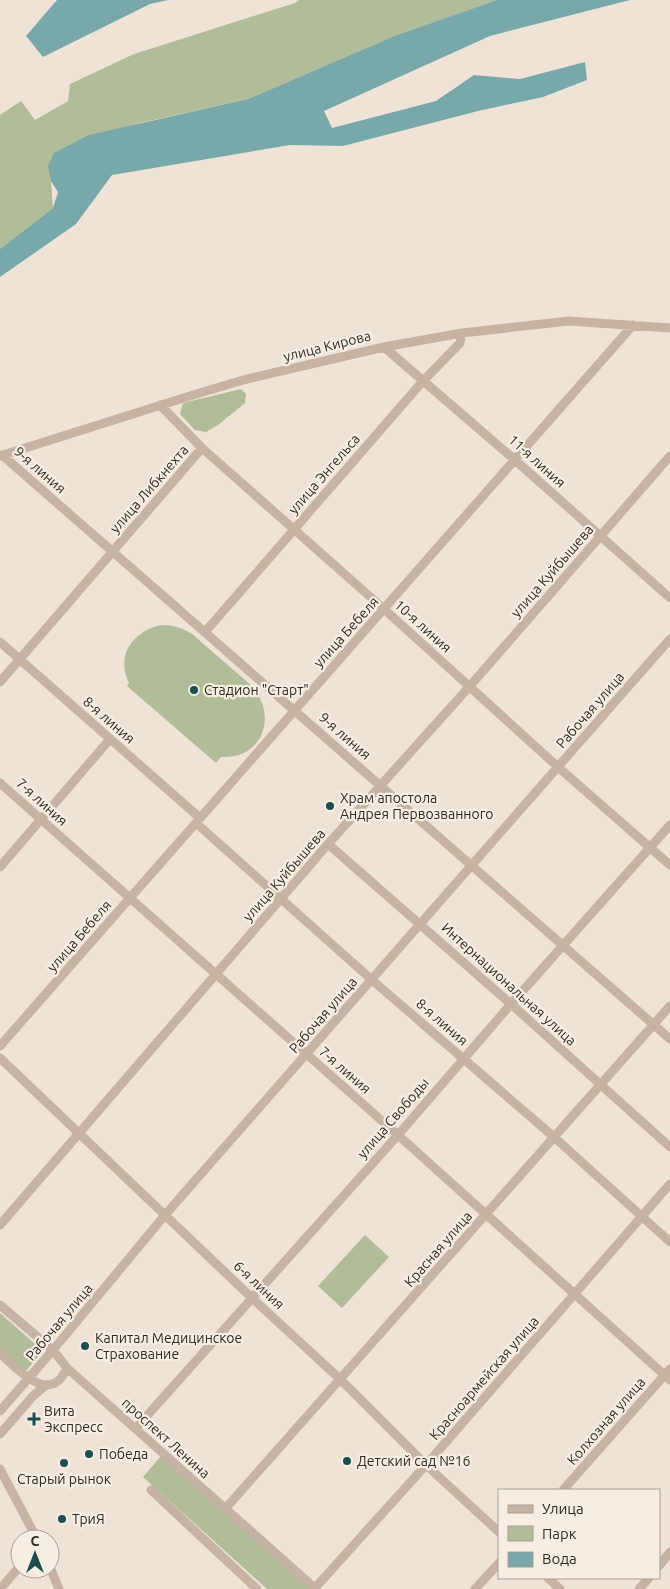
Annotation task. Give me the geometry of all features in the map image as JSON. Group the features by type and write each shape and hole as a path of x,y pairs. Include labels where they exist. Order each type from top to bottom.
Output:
{"street":[{"name":"улица Кирова","path":"1,456 244,380 384,347 462,333 569,321 670,328"},
{"name":"улица Бебеля","path":"0,1046 633,325"},
{"name":"улица Энгельса","path":"205,632 423,380 460,343 462,333"},
{"name":"11-я линия","path":"384,347 670,598"},
{"name":"10-я линия","path":"160,405 202,448 670,865"},
{"name":"улица Либкнехта","path":"20,659 202,448"},
{"name":"9-я линия","path":"1,456 115,550 205,632 670,1039"},
{"name":"улица Куйбышева","path":"0,1225 328,844 470,686 670,456"},
{"name":"Рабочая улица","path":"0,1411 165,1215 670,639"},
{"name":"8-я линия","path":"0,642 110,739 281,899 554,1137 670,1242"},
{"path":"0,682 20,659"},
{"path":"0,867 110,739"},
{"name":"7-я линия","path":"0,784 487,1214 575,1295 668,1375"},
{"name":"улица Свободы","path":"136,1428 398,1135 670,825"},
{"name":"Интернациональная улица","path":"328,844 421,924 670,1147"},
{"name":"Красная улица","path":"225,1509 670,1006"},
{"name":"6-я линия","path":"0,1058 341,1380 426,1465 498,1531"},
{"name":"Красноармейская улица","path":"316,1588 575,1295 670,1184"},
{"name":"проспект Ленина","path":"0,1305 53,1350 67,1368 316,1588"},
{"path":"0,1354 36,1383 46,1385 56,1383 63,1376 67,1368"},
{"name":"Колхозная улица","path":"564,1489 668,1375"},
{"path":"0,1434 33,1396 46,1385"},
{"path":"0,1469 32,1529"},
{"path":"151,1490 257,1589"},
{"path":"660,1565 670,1552"},
{"path":"475,1589 498,1564"},
{"path":"0,1589 10,1578"},
{"path":"549,1579 560,1589"},
{"path":"639,1589 647,1579"}],"green space":[{"path":"299,0 497,0 400,34 248,99 140,123 74,143 54,154 51,181 53,208 0,249 0,115 21,101 35,120 68,101 70,84 134,54 295,3"},
{"path":"241,389 246,394 245,403 218,425 206,432 195,430 180,414 183,403"},
{"name":"Стадион \"Старт\"","path":"162,625 178,627 192,634 252,686 260,698 265,722 262,734 247,751 235,756 221,757 216,763 127,686 129,683 124,663 130,645 143,632"},
{"path":"365,1235 389,1257 342,1308 318,1286"},
{"path":"0,1313 43,1351 25,1372 0,1349"},
{"path":"162,1455 310,1589 267,1589 143,1477"}],"water":[{"path":"57,0 168,0 150,4 43,57 26,36"},
{"path":"497,0 630,0 490,36 324,111 332,128 436,101 474,75 520,79 585,62 587,80 543,97 478,111 343,146 290,145 112,175 76,224 0,277 0,249 53,208 58,192 51,181 48,166 54,153 89,135 248,99 397,35"}],"place":[{"name":"Стадион \"Старт\"","path":"194,690"},
{"name":"Храм апостола Андрея Первозванного","path":"330,806"},
{"name":"Капитал Медицинское Страхование","path":"85,1346"},
{"name":"Вита Экспресс","path":"34,1419"},
{"name":"Победа","path":"89,1454"},
{"name":"Детский сад №16","path":"347,1461"},
{"name":"Старый рынок","path":"64,1463"},
{"name":"ТриЯ","path":"62,1519"}]}
